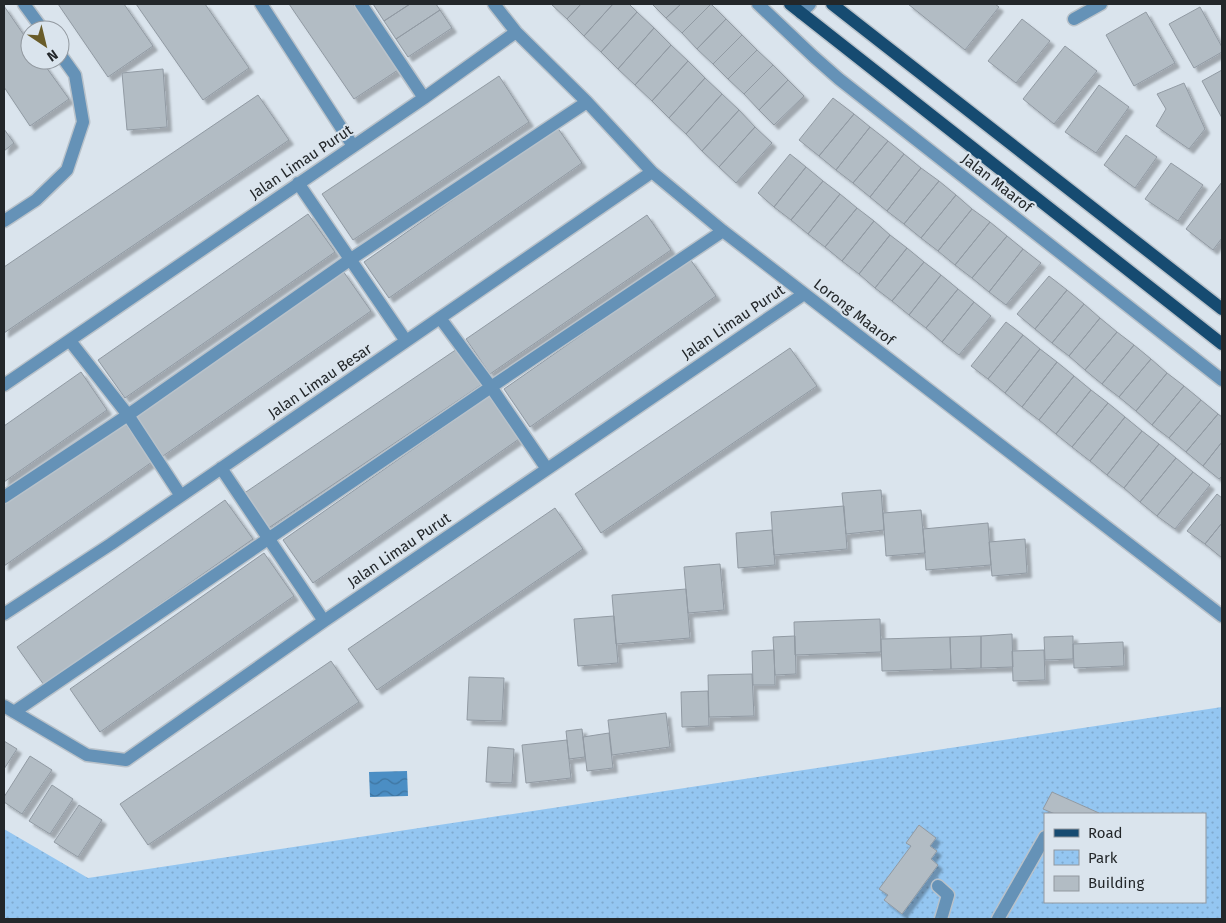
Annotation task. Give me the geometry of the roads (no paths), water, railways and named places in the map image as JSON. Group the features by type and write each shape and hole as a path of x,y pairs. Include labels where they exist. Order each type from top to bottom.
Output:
{"main road":[{"name":"Jalan Maarof","path":"790,4 1222,344"},
{"path":"832,4 1222,309"}],"street":[{"path":"24,4 36,20"},
{"path":"261,4 353,146"},
{"path":"362,4 424,98"},
{"name":"Lorong Maarof","path":"494,4 516,32 652,172 804,294 1222,616"},
{"name":"Jalan Maarof","path":"758,4 839,79 1222,380"},
{"path":"801,13 810,4"},
{"path":"1074,19 1101,4"},
{"name":"Jalan Limau Purut","path":"4,385 424,98 516,32"},
{"path":"4,221 36,200 67,170 83,122 75,75 70,68"},
{"path":"4,497 128,414 351,259 586,102"},
{"name":"Jalan Limau Besar","path":"4,614 181,496 652,172"},
{"path":"298,183 406,341"},
{"path":"9,709 268,538 724,231"},
{"name":"Jalan Limau Purut","path":"9,709 87,755 126,760 324,621 804,294"},
{"path":"440,318 491,387 547,469"},
{"path":"70,341 128,414 181,496"},
{"path":"221,468 324,621"},
{"path":"998,919 1044,839"},
{"path":"938,886 948,895 941,919"}],"water":[{"path":"407,771 408,796 370,797 369,772"}]}
